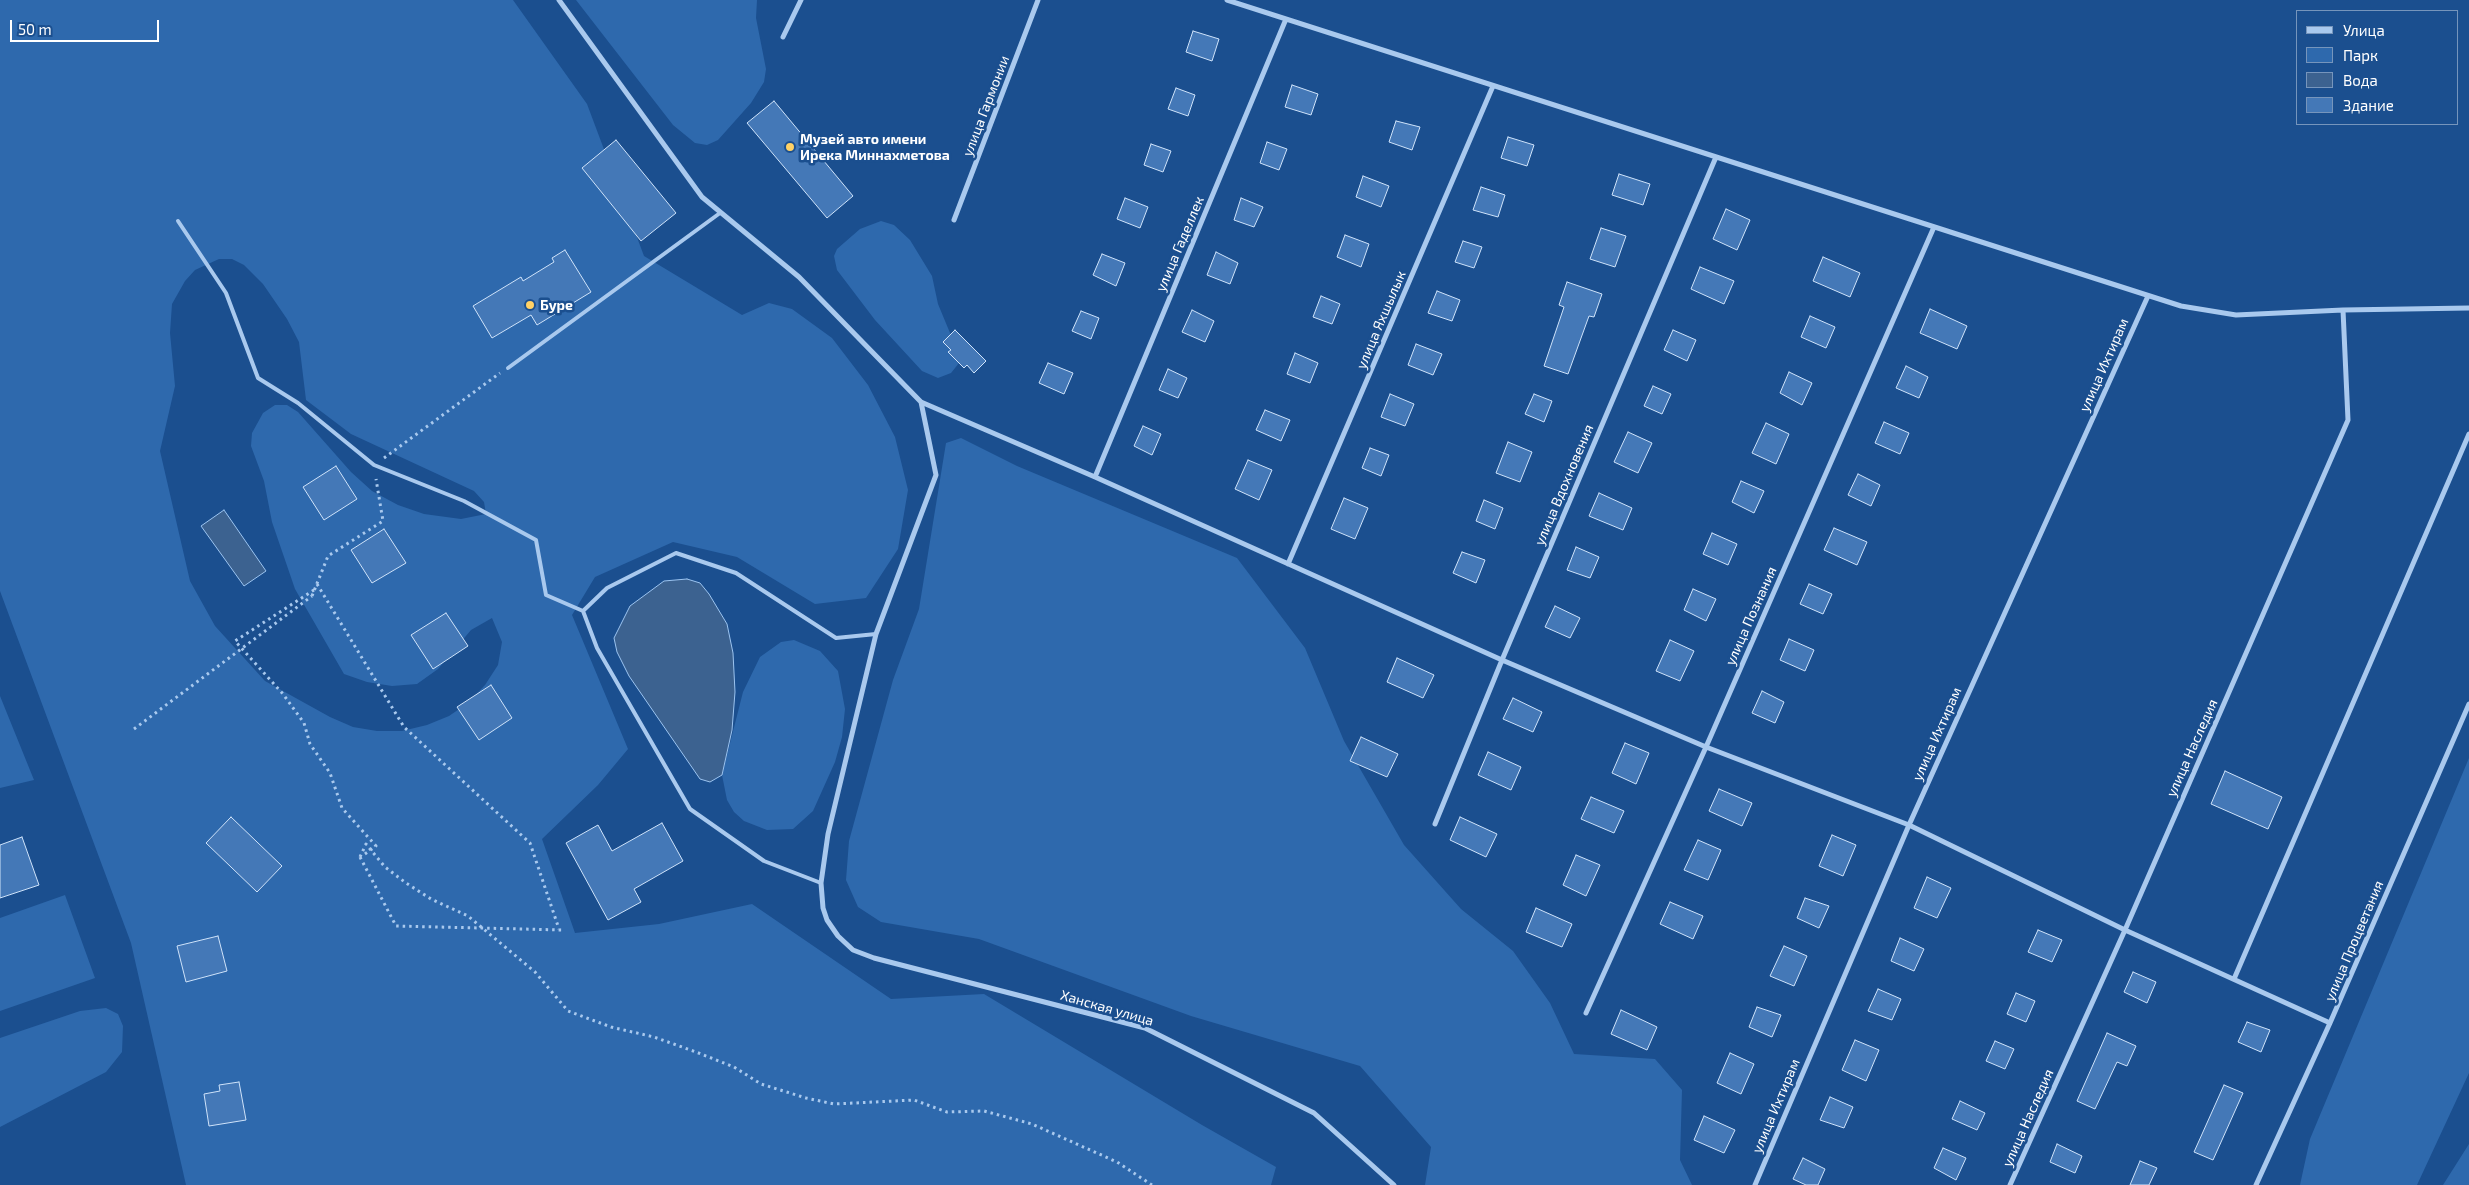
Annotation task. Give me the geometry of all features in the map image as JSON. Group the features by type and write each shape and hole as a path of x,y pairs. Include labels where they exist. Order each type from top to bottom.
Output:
{"street":[{"path":"559,0 702,197 799,277 920,402 1095,477 1502,660 1706,747 1909,825 2124,930 2330,1023"},
{"path":"783,37 801,0"},
{"name":"улица Гармонии","path":"954,220 1038,0"},
{"path":"1227,0 2181,306 2236,315 2343,310 2469,308"},
{"name":"улица Гаделлек","path":"1095,477 1286,19"},
{"name":"улица Яхшылык","path":"1288,564 1493,86"},
{"name":"улица Вдохновения","path":"1435,824 1502,660 1716,157"},
{"name":"улица Познания","path":"1586,1013 1706,747 1934,227"},
{"name":"улица Ихтирам","path":"1754,1185 1909,825 2148,296"},
{"name":"улица Наследия","path":"2010,1185 2348,420 2343,310"},
{"name":"Ханская улица","path":"920,402 936,475 876,634 828,834 821,883 823,908 827,920 838,936 853,950 874,958 1145,1028 1314,1112 1394,1185"},
{"path":"2234,979 2469,434"},
{"name":"улица Процветания","path":"2256,1185 2330,1023 2469,704"}],"lane":[{"path":"508,368 720,213"},
{"path":"178,221 226,293 258,378 298,403 374,465 464,500 536,540 546,595 583,611 597,648 690,810 764,861 821,883"},
{"path":"583,611 607,588 676,553 736,574 836,638 876,634"}],"path":[{"path":"134,729 312,596 328,556 383,522 374,465 508,368"},
{"path":"317,584 404,727 530,844 561,930 396,926 360,857"},
{"path":"314,590 234,641 282,694 304,723 310,744 330,773 342,808 376,846 360,857"},
{"path":"360,857 366,844 385,867 406,883 431,899 468,916 535,972 568,1011 611,1027 654,1037 696,1052 734,1066 761,1084 806,1098 834,1104 914,1100 948,1112 984,1111 1032,1124 1117,1162 1152,1185"}],"green space":[{"path":"0,0 513,0 587,104 644,256 742,315 769,303 792,309 832,338 868,385 895,437 908,490 898,549 866,598 815,604 737,557 673,542 595,577 572,615 628,749 598,785 542,839 575,933 659,924 752,904 891,999 984,994 1202,1125 1276,1167 1271,1185 186,1185 131,943 0,591","holes":["219,259 232,259 244,265 263,284 287,319 299,342 306,400 351,434 474,491 484,502 486,514 461,519 424,514 398,505 372,491 351,472 298,412 287,405 275,405 263,413 252,433 251,446 264,481 272,522 295,589 344,674 367,682 392,686 417,684 438,669 471,630 492,618 502,642 498,665 485,685 468,703 449,716 427,725 402,731 377,731 353,727 330,717 265,681 215,626 190,581 160,451 175,386 170,333 172,304 185,281 195,270"]},
{"path":"576,0 757,0 756,18 766,69 764,82 751,103 718,140 707,145 695,143 673,125"},
{"path":"881,221 894,225 910,240 932,276 938,304 960,357 959,363 951,373 938,378 922,371 875,320 837,270 834,256 837,249 860,229"},
{"path":"961,438 1017,466 1237,558 1305,648 1344,741 1404,845 1461,909 1513,951 1550,1003 1574,1054 1655,1059 1682,1090 1680,1160 1692,1185 1425,1185 1431,1147 1360,1066 1191,1016 979,939 881,922 858,907 846,880 849,841 893,680 919,609 946,443"},
{"path":"794,640 820,651 838,671 845,709 842,737 835,762 813,811 793,829 767,830 744,821 734,812 727,800 722,775 743,692 760,657 781,642"},
{"path":"0,696 34,780 0,788"},
{"path":"2469,758 2469,1073 2417,1185 2300,1185 2310,1139"},
{"path":"65,895 95,978 0,1011 0,918"},
{"path":"106,1008 118,1014 123,1026 122,1052 106,1072 0,1127 0,1038 80,1011"},
{"path":"2469,1144 2469,1185 2443,1185"}],"water":[{"path":"224,510 266,571 244,586 201,526"},
{"path":"687,579 700,583 709,594 727,624 733,653 735,692 732,730 722,775 710,782 700,779 629,676 617,652 614,638 630,606 664,581"}],"building":[{"path":"1193,31 1219,39 1212,61 1186,52"},
{"path":"1292,85 1318,94 1311,115 1285,107"},
{"path":"1176,88 1195,95 1188,116 1168,109"},
{"name":"Музей авто имени Ирека Миннахметова","path":"774,101 853,196 827,218 747,123"},
{"path":"1396,121 1420,127 1412,150 1389,142"},
{"path":"1508,137 1534,145 1527,166 1501,158"},
{"path":"616,140 676,213 641,241 582,168"},
{"path":"1267,142 1287,149 1279,170 1260,163"},
{"path":"1151,144 1171,151 1163,172 1144,165"},
{"path":"1619,174 1650,184 1643,205 1612,195"},
{"path":"1363,176 1389,186 1381,207 1356,197"},
{"path":"1481,187 1505,195 1498,217 1473,210"},
{"path":"1125,198 1148,207 1140,228 1117,219"},
{"path":"1241,198 1263,207 1254,227 1234,220"},
{"path":"1726,209 1750,220 1737,250 1713,239"},
{"path":"1601,228 1626,236 1615,267 1590,259"},
{"path":"1345,235 1369,244 1361,267 1337,257"},
{"path":"1463,241 1482,247 1474,268 1455,262"},
{"path":"565,250 591,292 537,325 531,315 492,338 473,306 521,277 523,281 554,262 552,258"},
{"path":"1216,252 1238,263 1230,284 1207,275"},
{"path":"1102,254 1125,263 1116,286 1093,275"},
{"path":"1823,257 1860,273 1850,297 1813,281"},
{"path":"1700,267 1734,281 1724,304 1691,289"},
{"path":"1567,282 1602,294 1594,317 1589,316 1568,374 1544,366 1564,307 1559,305"},
{"path":"1437,291 1460,300 1452,321 1428,313"},
{"path":"1321,296 1340,304 1332,324 1313,317"},
{"path":"1930,309 1967,326 1957,349 1920,333"},
{"path":"1192,310 1214,321 1205,342 1182,332"},
{"path":"1081,311 1099,318 1091,339 1072,331"},
{"path":"1810,316 1835,327 1826,348 1801,337"},
{"path":"955,330 986,361 974,373 967,365 964,368 948,352 951,350 943,342"},
{"path":"1673,330 1696,340 1687,361 1664,350"},
{"path":"1416,344 1442,354 1433,375 1408,365"},
{"path":"1295,353 1318,363 1310,383 1287,374"},
{"path":"1048,363 1073,373 1064,394 1039,383"},
{"path":"1906,366 1928,377 1919,398 1896,388"},
{"path":"1168,369 1187,378 1178,398 1159,390"},
{"path":"1789,372 1812,383 1802,405 1780,393"},
{"path":"1653,386 1671,394 1662,414 1644,406"},
{"path":"1390,394 1414,404 1405,426 1381,417"},
{"path":"1534,394 1552,401 1544,422 1525,414"},
{"path":"1265,410 1290,420 1281,441 1256,430"},
{"path":"1884,422 1909,433 1900,454 1875,443"},
{"path":"1766,423 1789,434 1776,464 1752,453"},
{"path":"1143,426 1161,434 1152,455 1134,446"},
{"path":"1628,432 1652,443 1638,473 1614,462"},
{"path":"1508,442 1532,452 1520,482 1496,473"},
{"path":"1370,448 1389,455 1381,476 1362,468"},
{"path":"1248,460 1272,470 1259,500 1235,489"},
{"path":"336,466 357,499 324,520 303,487"},
{"path":"1858,474 1880,485 1871,506 1848,495"},
{"path":"1741,481 1764,491 1754,513 1732,502"},
{"path":"1599,493 1632,508 1623,530 1589,516"},
{"path":"1344,498 1368,508 1355,539 1331,529"},
{"path":"1484,500 1503,508 1495,529 1476,521"},
{"path":"1834,528 1867,542 1857,565 1824,550"},
{"path":"384,529 406,563 372,583 351,550"},
{"path":"1712,533 1737,544 1728,565 1703,554"},
{"path":"1576,547 1599,557 1590,578 1567,570"},
{"path":"1462,552 1485,560 1476,583 1453,573"},
{"path":"1809,584 1832,594 1823,614 1800,604"},
{"path":"1693,589 1716,599 1706,621 1684,610"},
{"path":"1555,606 1580,618 1570,638 1545,627"},
{"path":"446,613 468,646 433,669 411,635"},
{"path":"1789,639 1814,650 1805,671 1780,660"},
{"path":"1670,640 1694,651 1680,681 1656,671"},
{"path":"1397,658 1434,675 1423,698 1387,682"},
{"path":"491,685 512,718 479,740 457,707"},
{"path":"1762,691 1784,702 1775,723 1752,713"},
{"path":"1513,698 1542,712 1533,732 1503,719"},
{"path":"1361,737 1398,754 1387,777 1350,761"},
{"path":"1625,743 1649,753 1636,784 1612,773"},
{"path":"1488,752 1521,767 1511,790 1478,775"},
{"path":"2225,771 2282,797 2268,829 2211,804"},
{"path":"1719,789 1752,803 1742,826 1709,811"},
{"path":"1591,797 1624,811 1614,833 1581,819"},
{"path":"231,817 282,866 257,892 206,843"},
{"path":"1460,817 1497,834 1486,857 1450,840"},
{"path":"662,823 683,861 634,889 641,902 608,920 566,843 598,825 612,851"},
{"path":"1832,835 1856,845 1843,876 1819,866"},
{"path":"22,837 39,885 0,898 0,845"},
{"path":"1698,840 1721,850 1708,880 1684,870"},
{"path":"1576,855 1600,865 1586,896 1563,885"},
{"path":"1927,877 1951,888 1937,918 1914,908"},
{"path":"1805,898 1829,906 1819,928 1797,918"},
{"path":"1670,902 1703,916 1693,939 1660,924"},
{"path":"1536,908 1572,924 1562,947 1526,932"},
{"path":"2038,930 2062,940 2052,962 2028,952"},
{"path":"218,936 227,971 186,982 177,946"},
{"path":"1900,938 1924,949 1914,971 1891,961"},
{"path":"1784,946 1807,956 1794,986 1770,976"},
{"path":"2133,972 2156,982 2147,1003 2124,992"},
{"path":"1878,989 1901,999 1892,1020 1868,1011"},
{"path":"2016,993 2035,1001 2026,1022 2007,1014"},
{"path":"1757,1007 1781,1015 1772,1037 1749,1027"},
{"path":"1621,1010 1657,1027 1647,1050 1611,1034"},
{"path":"2247,1022 2270,1030 2261,1052 2238,1042"},
{"path":"2107,1033 2136,1046 2127,1066 2117,1062 2095,1109 2077,1101"},
{"path":"1855,1040 1879,1050 1866,1081 1842,1070"},
{"path":"1995,1041 2014,1049 2005,1069 1986,1061"},
{"path":"1730,1053 1754,1064 1741,1094 1717,1083"},
{"path":"239,1082 246,1120 209,1126 204,1094 220,1091 219,1085"},
{"path":"2224,1085 2243,1093 2213,1160 2194,1152"},
{"path":"1830,1097 1853,1107 1844,1128 1820,1120"},
{"path":"1960,1101 1985,1113 1977,1130 1952,1119"},
{"path":"1704,1116 1735,1130 1724,1153 1694,1140"},
{"path":"2057,1144 2082,1156 2075,1173 2050,1162"},
{"path":"1943,1148 1966,1158 1956,1180 1934,1168"},
{"path":"1803,1158 1825,1169 1818,1185 1806,1185 1793,1179"},
{"path":"2140,1161 2157,1168 2149,1185 2130,1185"}],"place":[{"name":"Музей авто имени Ирека Миннахметова","path":"790,147"},
{"name":"Буре","path":"530,305"}]}
